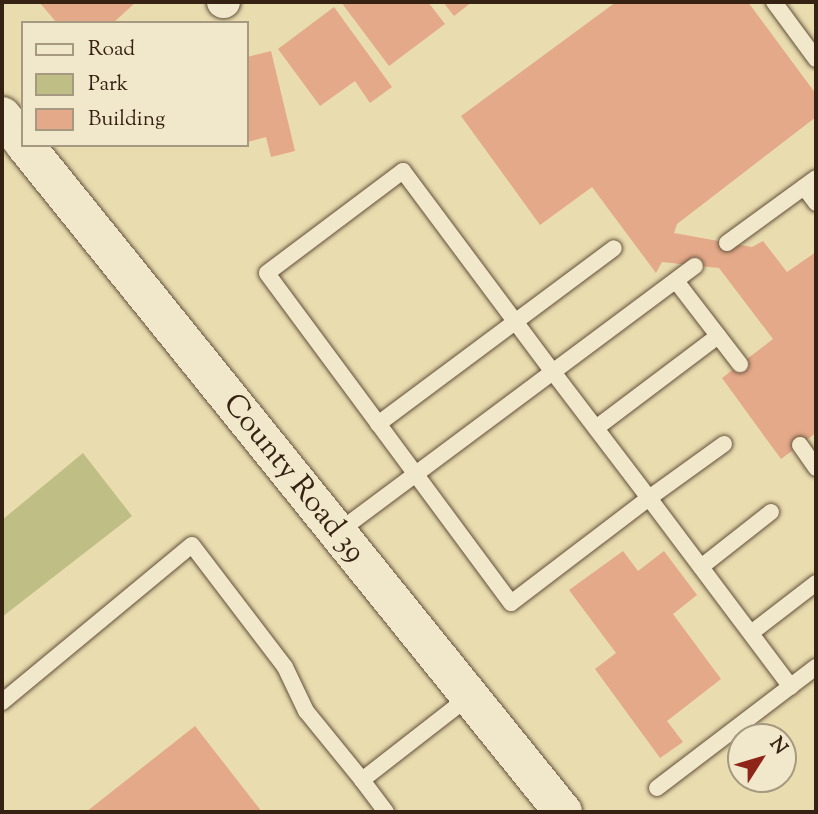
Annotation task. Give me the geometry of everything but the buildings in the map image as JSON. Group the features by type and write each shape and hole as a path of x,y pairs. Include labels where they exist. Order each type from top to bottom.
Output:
{"street":[{"name":"County Road 39","path":"2,116 21,140"},
{"name":"County Road 39","path":"26,147 563,812"}],"lane":[{"path":"774,2 816,59"},
{"path":"724,444 649,498 511,603 267,273 403,171 553,372 649,498 791,687"},
{"path":"727,243 810,182 816,203"},
{"path":"378,424 614,247"},
{"path":"336,533 695,266"},
{"path":"676,281 740,364"},
{"path":"596,428 718,336"},
{"path":"800,445 816,468"},
{"path":"701,567 771,512"},
{"path":"2,702 191,545 285,667 306,711 386,812"},
{"path":"751,633 816,583"},
{"path":"657,788 816,667"},
{"path":"362,780 470,696"}],"green space":[{"path":"83,453 132,516 2,617 2,520"}]}
